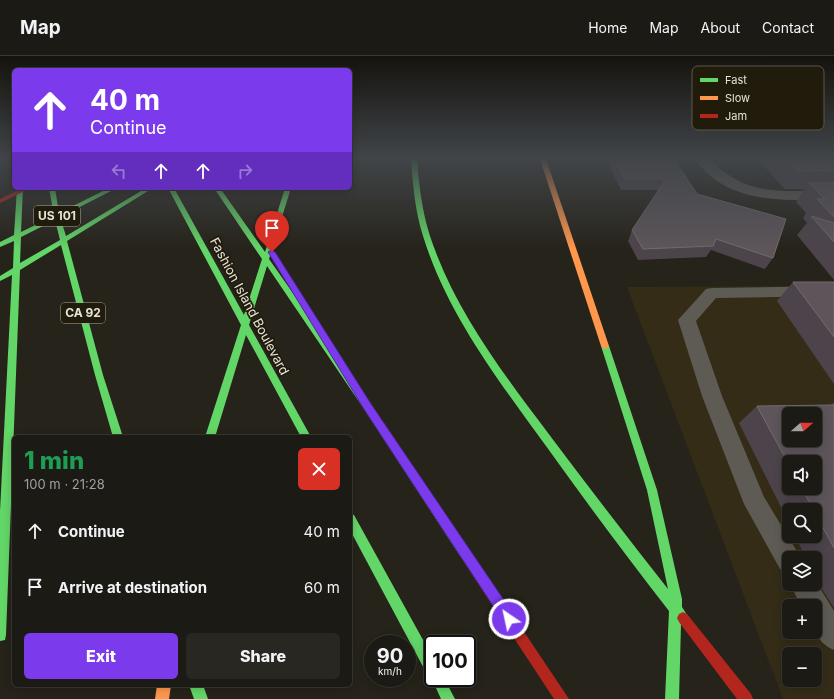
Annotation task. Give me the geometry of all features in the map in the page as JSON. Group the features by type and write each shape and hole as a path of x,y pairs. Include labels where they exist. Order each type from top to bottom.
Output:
{"main road":[{"path":"417,189 421,216 439,272 470,329 523,407 591,500 746,699"},
{"path":"553,189 652,490 676,599 672,699"},
{"path":"0,635 20,190"},
{"name":"US 101","path":"0,201 24,190"},
{"name":"CA 92","path":"52,190 97,368 117,435"},
{"name":"US 101","path":"0,245 110,190"},
{"path":"0,279 147,190"},
{"name":"Fashion Island Boulevard","path":"172,190 305,435"},
{"path":"218,190 367,406 562,699"},
{"path":"211,435 287,190"},
{"path":"261,234 367,406"},
{"path":"352,523 424,655"},
{"path":"162,699 164,687"},
{"path":"197,687 201,699"},
{"path":"442,687 448,699"}],"street":[{"path":"744,189 758,193 771,194 834,195"}],"lane":[{"path":"784,551 756,504 712,396 687,320 712,293 834,291"},
{"path":"807,591 834,636"}],"shaded area":[{"path":"834,286 834,699 783,699 627,287"}],"building":[{"path":"659,189 694,189 697,194 786,219 773,258 716,239 713,246 643,249 632,230"},
{"path":"815,189 834,189 834,217 817,199 825,199"},
{"path":"811,216 834,223 834,242"},
{"path":"793,282 834,282 834,337"},
{"path":"834,405 834,548 822,526 822,503 810,503 806,495 822,495 822,455 784,455 757,406"}],"traffic: fast":[{"path":"416,189 426,236 458,309 479,344 581,486 683,618"},
{"path":"0,635 20,190"},
{"path":"52,190 57,217 99,375 117,435"},
{"path":"0,245 110,190"},
{"path":"0,279 147,190"},
{"path":"172,190 305,435"},
{"path":"218,190 367,406 464,552"},
{"path":"211,435 287,190"},
{"path":"605,346 652,490 676,599 672,699"},
{"path":"352,523 424,655"},
{"path":"197,687 201,699"},
{"path":"442,687 448,699"}],"traffic: slow":[{"path":"553,189 605,346"},
{"path":"162,699 164,687"}],"traffic: jam":[{"path":"0,201 24,190"},
{"path":"464,552 562,699"},
{"path":"683,618 746,699"}],"route":[{"path":"272,252 367,406 509,619"}]}
